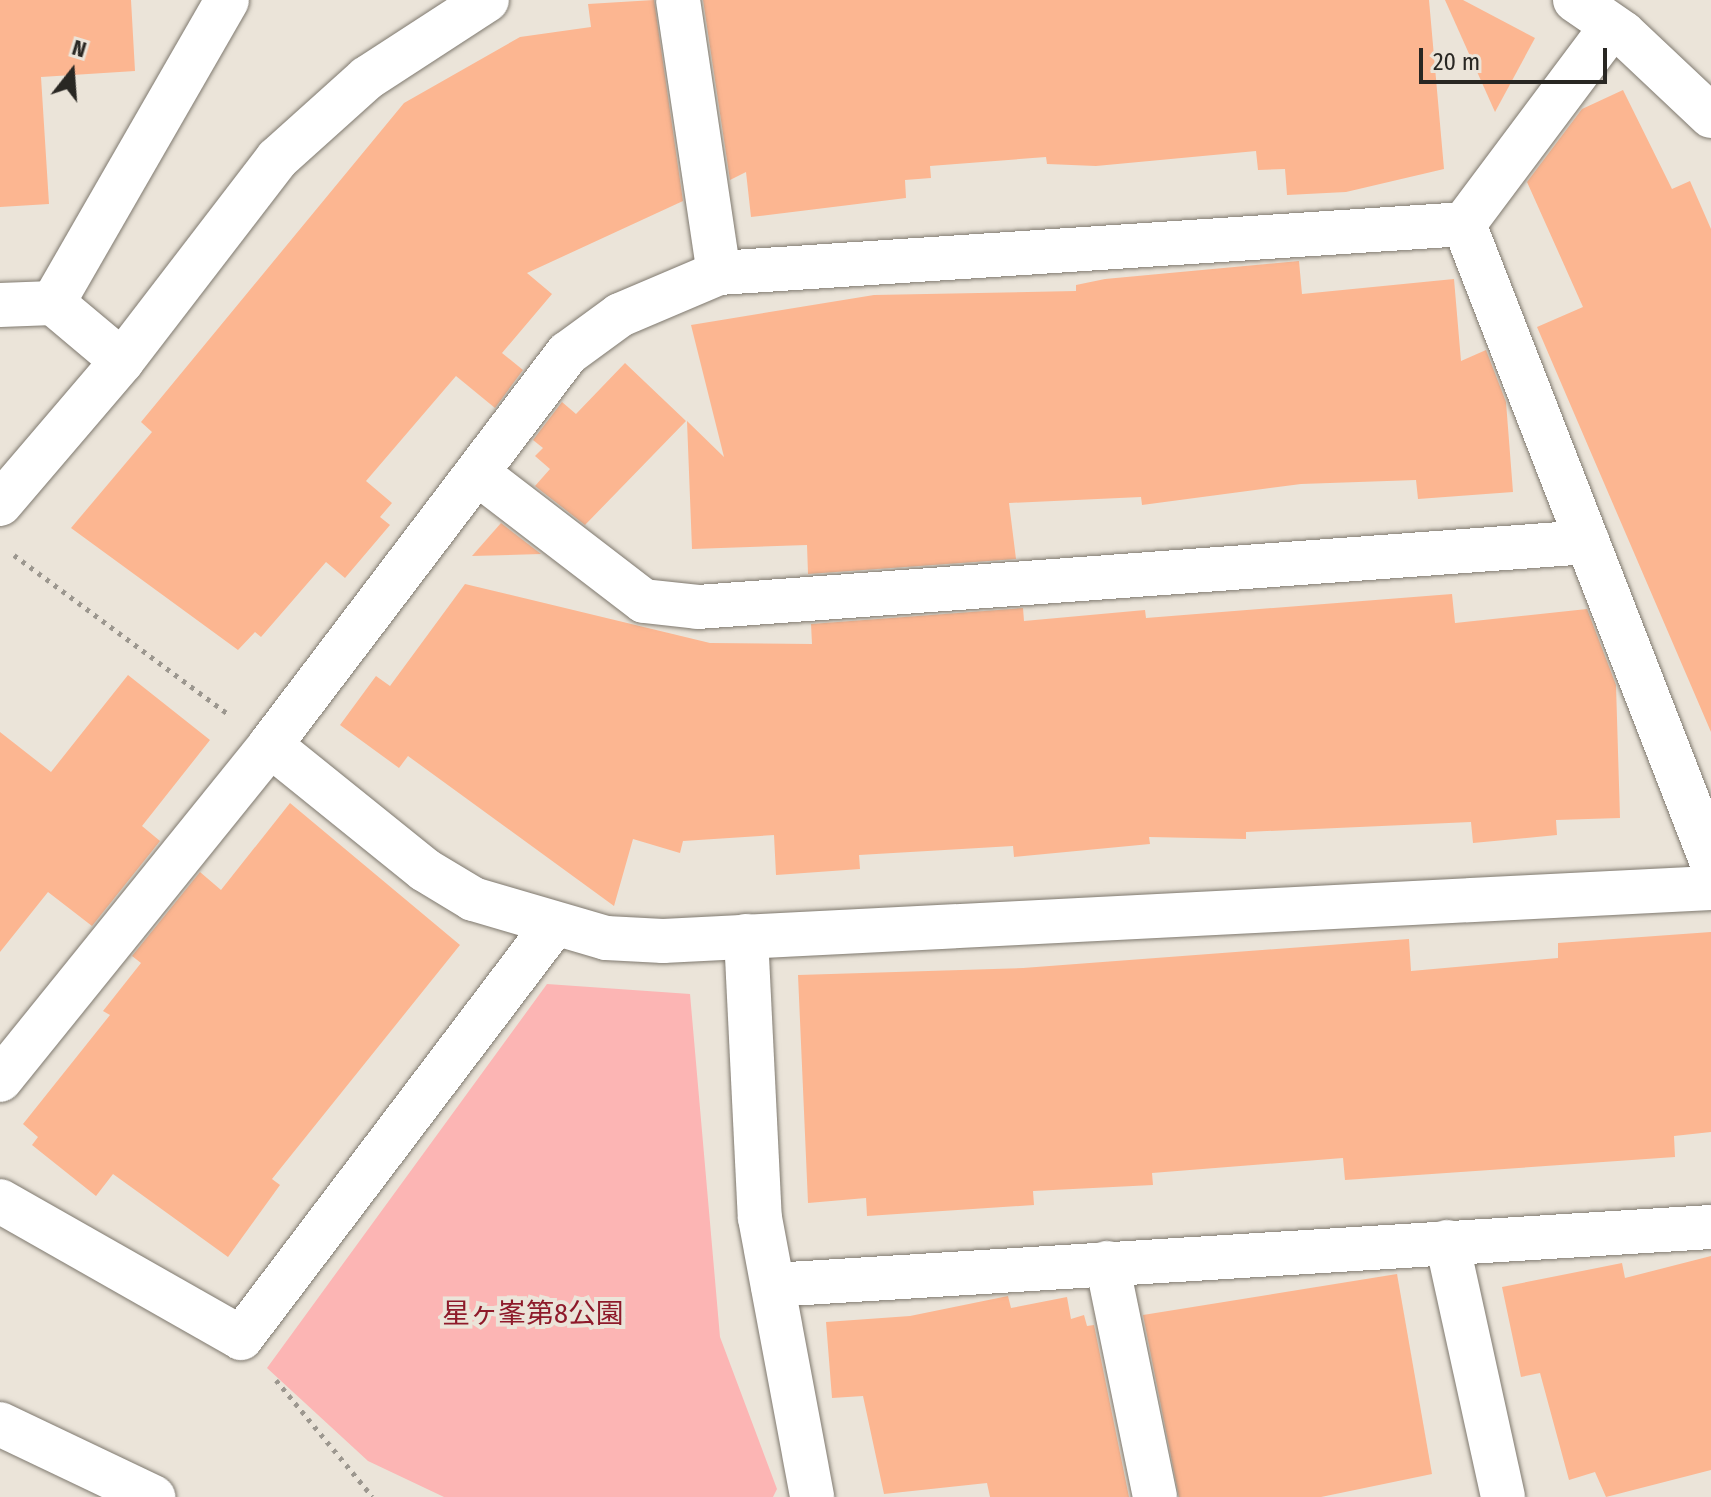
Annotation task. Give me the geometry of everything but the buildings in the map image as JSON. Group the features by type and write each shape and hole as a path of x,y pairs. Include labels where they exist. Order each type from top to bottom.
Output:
{"street":[{"path":"53,303 227,0"},
{"path":"0,504 122,361 277,159 367,78 487,0"},
{"path":"678,0 719,273"},
{"path":"1575,0 1612,26 1711,116"},
{"path":"0,1080 270,745 568,353 620,315 719,273 1464,224 1612,26"},
{"path":"1464,224 1711,860"},
{"path":"0,305 53,303 122,361"},
{"path":"477,473 644,601 698,607 1588,542"},
{"path":"270,745 425,870 473,899 553,926 663,941 1711,888"},
{"path":"0,1201 241,1338 553,926"},
{"path":"746,936 760,1218 812,1497"},
{"path":"773,1285 1711,1227"},
{"path":"1447,1242 1503,1497"},
{"path":"1107,1263 1155,1497"},
{"path":"0,1424 153,1497"}],"path":[{"path":"0,545 270,745"},
{"path":"241,1338 372,1496"}],"green space":[{"name":"星ヶ峯第8公園","path":"547,984 690,994 720,1337 777,1489 773,1497 444,1497 368,1461 267,1368"}]}
